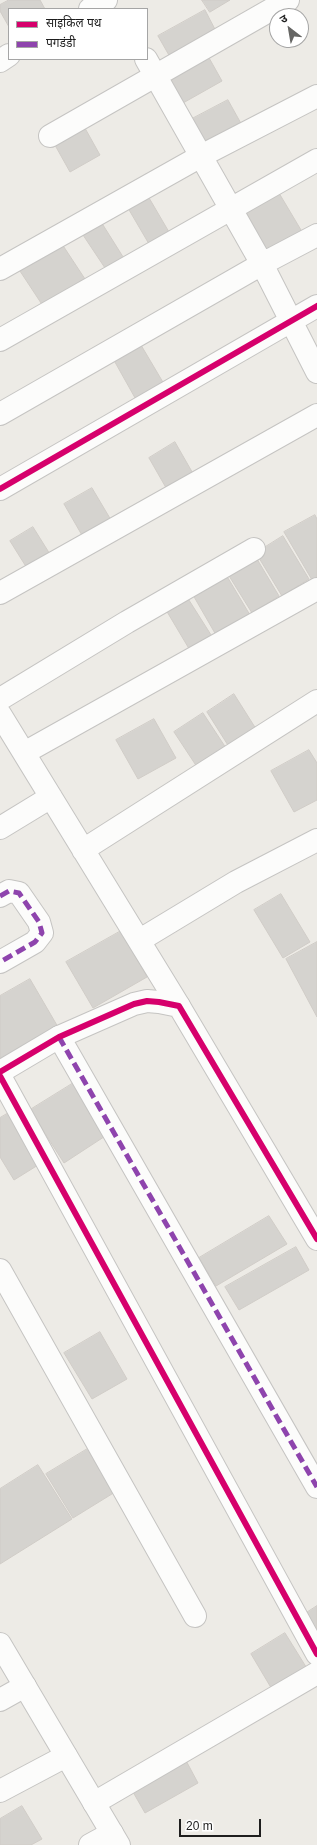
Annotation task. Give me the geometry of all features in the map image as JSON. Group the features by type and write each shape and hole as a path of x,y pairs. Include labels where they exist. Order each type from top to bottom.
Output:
{"street":[{"path":"92,8 106,0"},
{"path":"50,136 151,68 288,0"},
{"path":"151,68 262,264 317,372"},
{"path":"0,269 201,156 317,96"},
{"path":"0,340 317,160"},
{"path":"0,414 262,264 317,235"},
{"path":"0,489 317,306"},
{"path":"0,593 317,415"},
{"path":"0,699 127,622 254,549"},
{"path":"24,753 317,589"},
{"path":"83,850 317,701"},
{"path":"0,714 140,940 317,1240"},
{"path":"0,828 51,797"},
{"path":"140,940 236,882 317,840"},
{"path":"0,896 9,891 19,893 39,922 42,933 35,942 0,962"},
{"path":"0,1072 59,1037 134,1004 147,1001 179,1006"},
{"path":"59,1037 317,1487"},
{"path":"0,1076 317,1654"},
{"path":"0,1270 195,1616"},
{"path":"0,1644 116,1839 90,1845"},
{"path":"94,1803 317,1673"},
{"path":"0,1700 25,1686"},
{"path":"0,1791 66,1756"}],"building":[{"path":"9,0 40,0 44,8 8,8 8,25 0,11 0,5"},
{"path":"202,0 230,0 210,12"},
{"path":"205,10 219,37 174,64 158,36"},
{"path":"208,56 222,81 183,103 169,78"},
{"path":"228,100 243,127 206,148 190,120"},
{"path":"81,121 100,155 70,172 51,138"},
{"path":"276,188 304,235 270,257 242,208"},
{"path":"145,191 169,232 149,244 125,203"},
{"path":"98,217 125,260 107,271 79,229"},
{"path":"60,241 85,279 43,306 18,268"},
{"path":"138,340 167,389 139,405 111,355"},
{"path":"175,442 195,477 169,493 149,458"},
{"path":"92,488 111,520 83,537 64,504"},
{"path":"315,515 317,519 317,584 315,585 284,532"},
{"path":"33,527 53,559 30,573 10,541"},
{"path":"283,536 309,579 282,596 256,553"},
{"path":"254,554 279,596 252,613 226,571"},
{"path":"225,573 250,615 216,635 193,595"},
{"path":"187,597 213,638 191,652 166,610"},
{"path":"234,694 258,732 231,750 207,712"},
{"path":"203,713 228,751 199,770 174,732"},
{"path":"154,719 176,758 138,779 116,740"},
{"path":"309,750 317,763 317,800 294,812 271,771"},
{"path":"281,894 310,942 283,958 254,910"},
{"path":"121,931 147,977 93,1008 66,962"},
{"path":"317,942 317,1017 286,959"},
{"path":"30,979 58,1027 0,1061 0,996"},
{"path":"80,1079 113,1131 64,1163 30,1110"},
{"path":"12,1111 43,1162 14,1180 0,1157 0,1118"},
{"path":"269,1216 287,1244 216,1286 199,1258"},
{"path":"296,1247 309,1270 239,1310 225,1287"},
{"path":"100,1332 127,1379 92,1399 64,1353"},
{"path":"94,1445 120,1489 73,1518 46,1474"},
{"path":"38,1465 72,1519 0,1564 0,1489"},
{"path":"317,1606 317,1647 300,1617"},
{"path":"285,1633 308,1670 273,1691 251,1654"},
{"path":"183,1755 198,1783 145,1813 129,1785"},
{"path":"22,1806 42,1839 31,1845 0,1845 0,1819"}],"marked path":[{"path":"0,896 9,891 19,893 39,922 42,933 35,942 0,962"},
{"path":"59,1037 317,1487"}],"cycle path":[{"path":"0,489 317,306"},
{"path":"0,1072 59,1037 134,1004 147,1001 179,1006 317,1239"},
{"path":"0,1076 317,1654"}]}
